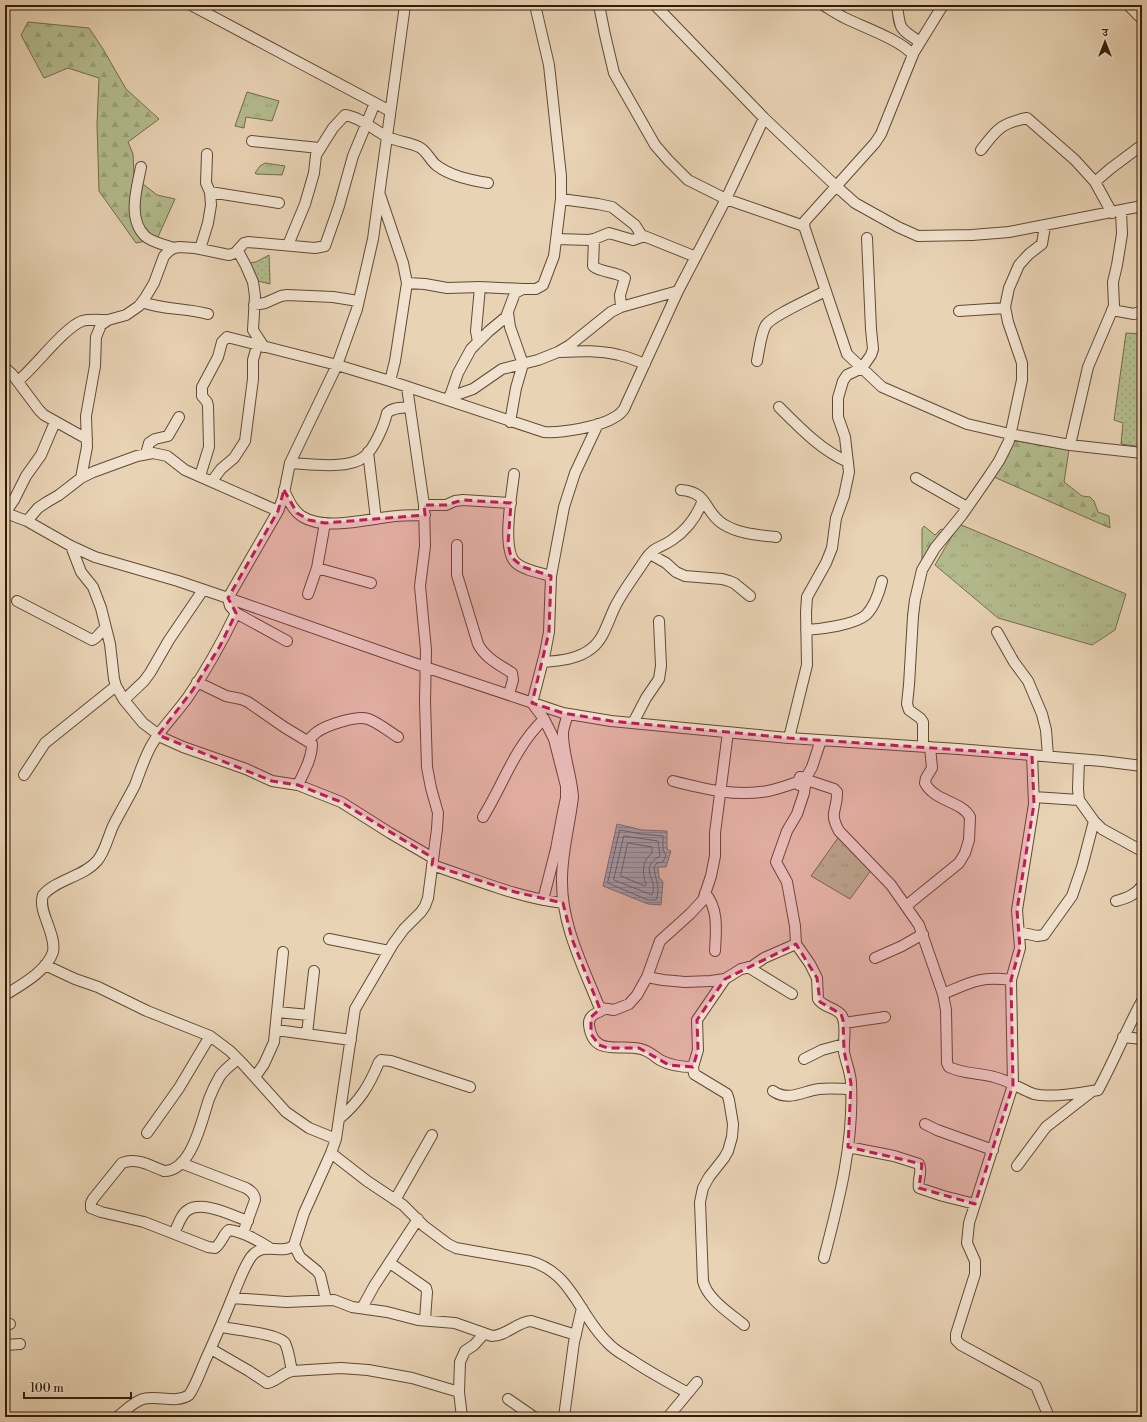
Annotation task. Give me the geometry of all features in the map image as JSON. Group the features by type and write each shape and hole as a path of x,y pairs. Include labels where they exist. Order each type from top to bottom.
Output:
{"street":[{"path":"191,5 390,111"},
{"path":"287,641 236,613 230,606 228,598 278,511 290,463 336,365 358,301 370,254 405,5"},
{"path":"407,283 425,284 447,288 480,287 536,289 543,286 554,256 557,239 561,199 561,176 549,65 535,5"},
{"path":"599,5 614,73 655,145 688,180 726,199 804,226"},
{"path":"655,5 764,118 855,203 898,227 918,236 994,234 1045,226 1142,206"},
{"path":"823,5 845,18 896,42 909,50 913,55"},
{"path":"897,5 900,26 906,33 920,42"},
{"path":"944,5 913,55 876,143 805,221 804,226 847,354 882,387 967,424 1010,434 1070,445 1142,453"},
{"path":"1128,5 1142,19"},
{"path":"18,381 77,324 91,320 108,320 126,315 142,302 157,276 164,256 168,251 174,248 186,247 229,255 238,251 244,243 248,242 319,248 323,247 326,244 339,206 353,156 375,103"},
{"path":"288,245 305,204 314,173 316,155 319,148 332,128 345,115 366,124 387,137 421,148 433,162 448,172 468,180 488,183"},
{"path":"200,476 208,453 209,439 208,406 207,402 202,396 202,387 214,365 224,338 227,337 336,365 447,398 510,422 544,432 554,433 598,424 614,418 624,409 678,291 726,199 764,118"},
{"path":"981,150 996,131 1007,123 1027,118 1075,160 1095,182 1116,212 1122,234 1113,282 1114,296 1112,310 1088,367 1070,445"},
{"path":"252,141 319,148"},
{"path":"1095,182 1142,145"},
{"path":"200,249 208,223 211,205 210,192 206,183 207,154"},
{"path":"141,167 135,201 136,219 145,236 149,239 174,248"},
{"path":"210,192 279,203"},
{"path":"379,193 404,263 407,283 390,381"},
{"path":"561,199 612,207 635,225 642,236"},
{"path":"906,906 958,863 965,853 969,840 970,817 964,809 933,793 926,783 926,778 932,768 926,747 923,722 910,710 907,704 915,600 922,570 934,548 968,507 999,461 1009,441 1022,380 1022,363 1008,322 1005,308 1009,288 1018,265 1042,244 1045,226"},
{"path":"557,239 594,239 609,232 633,240 642,236 649,237 696,257"},
{"path":"789,738 807,665 806,630 808,597 826,563 832,548 836,518 844,496 849,472 845,437 838,417 838,398 843,381 847,375 862,368 871,355 873,349 870,329 867,238"},
{"path":"594,239 593,266 595,268 619,274 625,278 620,295 621,307"},
{"path":"238,251 253,282 255,296 253,330 260,346"},
{"path":"478,342 476,331 480,287"},
{"path":"447,398 471,349 506,317 515,293 523,289"},
{"path":"447,398 473,389 502,369 543,358 558,352 570,345 610,312 621,307 678,291"},
{"path":"757,361 765,329 768,323 784,312 826,291"},
{"path":"254,304 265,303 281,296 326,296 358,301"},
{"path":"142,302 164,308 196,311 208,314"},
{"path":"959,311 1005,308"},
{"path":"1112,310 1134,314 1142,311"},
{"path":"508,313 510,328 523,364 516,388 510,422"},
{"path":"81,478 86,451 86,416 95,366 96,337 101,325 108,320"},
{"path":"212,481 234,458 245,441 253,379 253,360 260,346"},
{"path":"558,352 608,352 645,364"},
{"path":"5,368 18,381 39,410 55,422 87,439"},
{"path":"117,1417 141,1400 161,1398 181,1399 189,1395 251,1258 256,1252 262,1249 286,1249 291,1248 294,1245 304,1213 336,1139 355,1009 399,935 421,912 428,898 438,819 427,766 424,702 426,650 420,586 425,546 424,510 407,387"},
{"path":"290,463 314,465 348,464 364,457 381,432 387,413 393,409 410,407"},
{"path":"779,407 816,442 848,462"},
{"path":"146,454 151,440 168,436 179,418"},
{"path":"55,422 41,455 26,476 5,514 27,521 83,553 228,598 532,703 568,714 611,721 789,738 1048,756 1142,766"},
{"path":"532,703 543,662 550,623 551,576 564,507 575,473 598,424"},
{"path":"368,452 376,519"},
{"path":"27,521 47,502 81,478 93,472 146,454 161,454 167,456 185,470 278,511"},
{"path":"514,474 508,544 511,557 516,563 523,567 551,576"},
{"path":"916,478 968,507"},
{"path":"284,490 290,504 297,513 309,520 325,523 356,522 376,519 424,510 463,500 511,503"},
{"path":"681,490 695,492 703,500 717,520 724,525 740,532 776,538"},
{"path":"543,662 560,661 579,656 594,647 600,638 617,602 650,554 656,548 673,539 685,530 703,500"},
{"path":"308,594 317,568 325,523"},
{"path":"457,545 457,575 478,644 485,654 512,673 513,680 508,694"},
{"path":"71,546 81,572 96,594 110,644 116,686 124,700 143,724 158,735 183,747 246,769 272,781 298,785 341,802 433,862 546,901 562,903"},
{"path":"650,554 666,563 676,572 685,576 729,581 734,583 750,596"},
{"path":"317,568 371,583"},
{"path":"806,630 837,626 864,617 872,607 882,581"},
{"path":"124,700 144,681 150,673 168,640 203,590"},
{"path":"17,601 92,640 106,628"},
{"path":"5,994 25,982 45,965 53,952 52,937 43,908 43,896 65,880 88,869 100,857 113,827 132,791 151,747 158,735 179,710 220,646 236,613"},
{"path":"633,723 646,698 659,678 661,666 659,621"},
{"path":"997,632 1014,662 1028,681 1042,714 1046,730 1048,756"},
{"path":"197,682 226,696 248,702 312,744 306,766 298,785"},
{"path":"24,775 45,743 116,686"},
{"path":"532,703 544,719 554,739 565,781 566,798 546,901"},
{"path":"568,714 563,739 573,797 563,864 562,903 572,939 598,1004 601,1008 605,1009 614,1010 629,1004 637,995 647,977 660,940 703,900 711,876 715,856 720,792 728,732"},
{"path":"308,740 317,732 326,727 347,720 361,718 368,719 378,724 398,737"},
{"path":"483,817 495,798 506,772 516,754 528,736 544,719"},
{"path":"821,740 812,767 804,781 804,793 797,814 787,831 776,862 787,882 793,911 796,944 810,964 817,978 818,999 820,1002 841,1014 844,1023 845,1055 850,1072 852,1108 845,1169 834,1221 824,1258"},
{"path":"1032,755 1034,804 1017,910 1020,948 1011,980 1014,1085 969,1223 967,1243 975,1261 975,1274 956,1334 956,1340 961,1345 1036,1386 1049,1417"},
{"path":"1079,759 1079,800 1094,821 1102,829 1142,851"},
{"path":"673,781 720,792 737,794 768,791 804,781 828,787 837,792 833,817 839,831 891,885 919,925 923,934 943,994 946,1010 947,1064 954,1069 994,1077 1035,1094 1041,1095 1091,1092 1098,1090 1112,1066 1124,1037 1142,1001"},
{"path":"1034,797 1079,800"},
{"path":"1019,932 1037,936 1044,935 1072,896 1082,867 1094,821"},
{"path":"1116,901 1130,897 1137,893 1142,886"},
{"path":"705,893 715,912 715,950"},
{"path":"875,958 902,946 923,934"},
{"path":"329,939 387,954"},
{"path":"744,1325 710,1296 705,1289 700,1202 703,1188 709,1177 728,1151 732,1137 732,1124 727,1094 694,1074 693,1067 698,1050 697,1020 725,979 741,969 796,944"},
{"path":"255,1077 264,1064 274,1042 283,952"},
{"path":"45,965 75,979 98,987 147,1011 210,1036 238,1059 279,1104 294,1118 309,1128 336,1139"},
{"path":"748,967 792,994"},
{"path":"307,1034 314,971"},
{"path":"647,977 685,982 725,979"},
{"path":"943,994 977,980 996,978 1011,980"},
{"path":"605,1009 595,1013 591,1016 589,1021 591,1034 599,1045 608,1048 639,1048 646,1050 669,1065 678,1067 693,1067"},
{"path":"277,1012 309,1015"},
{"path":"844,1023 885,1017"},
{"path":"276,1030 351,1040"},
{"path":"147,1133 179,1088 210,1036"},
{"path":"1124,1037 1142,1039"},
{"path":"804,1059 822,1050 844,1044"},
{"path":"238,1059 221,1075 210,1097 194,1145 189,1154 181,1163 170,1171 164,1171 134,1161 122,1163 93,1199 91,1208 138,1220 215,1248 229,1230 253,1238 270,1248"},
{"path":"339,1119 351,1109 366,1091 381,1060 391,1061 470,1087"},
{"path":"774,1092 792,1096 820,1089 851,1089"},
{"path":"1017,1166 1046,1128 1091,1092"},
{"path":"925,1124 937,1130 992,1150"},
{"path":"396,1200 432,1135"},
{"path":"848,1147 916,1162 921,1168 918,1184 919,1188 975,1204"},
{"path":"331,1153 367,1181 396,1200 440,1239 456,1248 492,1253 539,1263 557,1275 573,1292 594,1327 608,1343 651,1373 688,1393"},
{"path":"181,1163 246,1188 252,1192 255,1196 255,1200 243,1234"},
{"path":"174,1234 187,1210 200,1206 248,1221"},
{"path":"362,1308 374,1286 418,1219"},
{"path":"294,1245 300,1257 320,1275 326,1300"},
{"path":"390,1263 426,1288 425,1320"},
{"path":"232,1298 286,1302 334,1300 352,1307 387,1312 425,1320 455,1323 484,1334 496,1336 524,1322 531,1321 576,1334"},
{"path":"564,1417 570,1364 582,1308"},
{"path":"221,1327 281,1339 286,1348 292,1371"},
{"path":"462,1417 459,1392 459,1367 465,1351 474,1345 484,1334"},
{"path":"5,1345 20,1344"},
{"path":"211,1349 267,1383 270,1383 285,1373 292,1371 341,1368 368,1370 412,1378 459,1392"},
{"path":"668,1417 697,1382"},
{"path":"508,1399 534,1417"}],"highlighted area":[{"path":"284,490 297,513 309,520 325,523 425,515 424,505 446,505 463,500 511,503 508,544 511,557 523,567 551,576 549,632 532,703 563,713 611,721 789,738 1032,755 1034,804 1017,910 1020,948 1011,980 1013,1085 975,1204 919,1188 922,1164 848,1147 851,1083 844,1051 843,1020 841,1014 820,1002 817,978 796,944 725,979 697,1020 698,1050 693,1067 669,1065 639,1048 608,1048 599,1045 591,1034 591,1017 600,1009 572,939 563,903 515,892 432,865 433,858 341,802 298,785 272,781 158,735 192,691 220,646 236,613 228,598 278,511"}],"green space":[{"path":"28,22 89,28 126,89 159,119 128,142 133,154 134,177 157,195 175,199 157,239 136,243 99,191 97,124 99,78 68,68 44,78 21,35"},
{"path":"247,92 279,101 272,121 246,117 244,128 235,126"},
{"path":"265,163 285,166 282,175 256,174 255,173 260,166"},
{"path":"269,255 270,284 254,280 248,263 256,262"},
{"path":"1126,333 1142,334 1142,447 1121,444 1123,423 1114,420"},
{"path":"1011,440 1069,450 1064,482 1082,496 1090,497 1094,501 1098,512 1109,516 1110,528 994,477"},
{"path":"959,524 1126,594 1115,630 1092,645 998,618 935,565"},
{"path":"924,526 935,535 941,529 950,533 922,574 922,529"},
{"path":"840,835 872,869 850,899 811,876"}],"water":[{"path":"617,824 642,830 667,831 667,849 671,851 666,867 658,867 659,877 663,882 661,905 648,904 603,886"}]}
